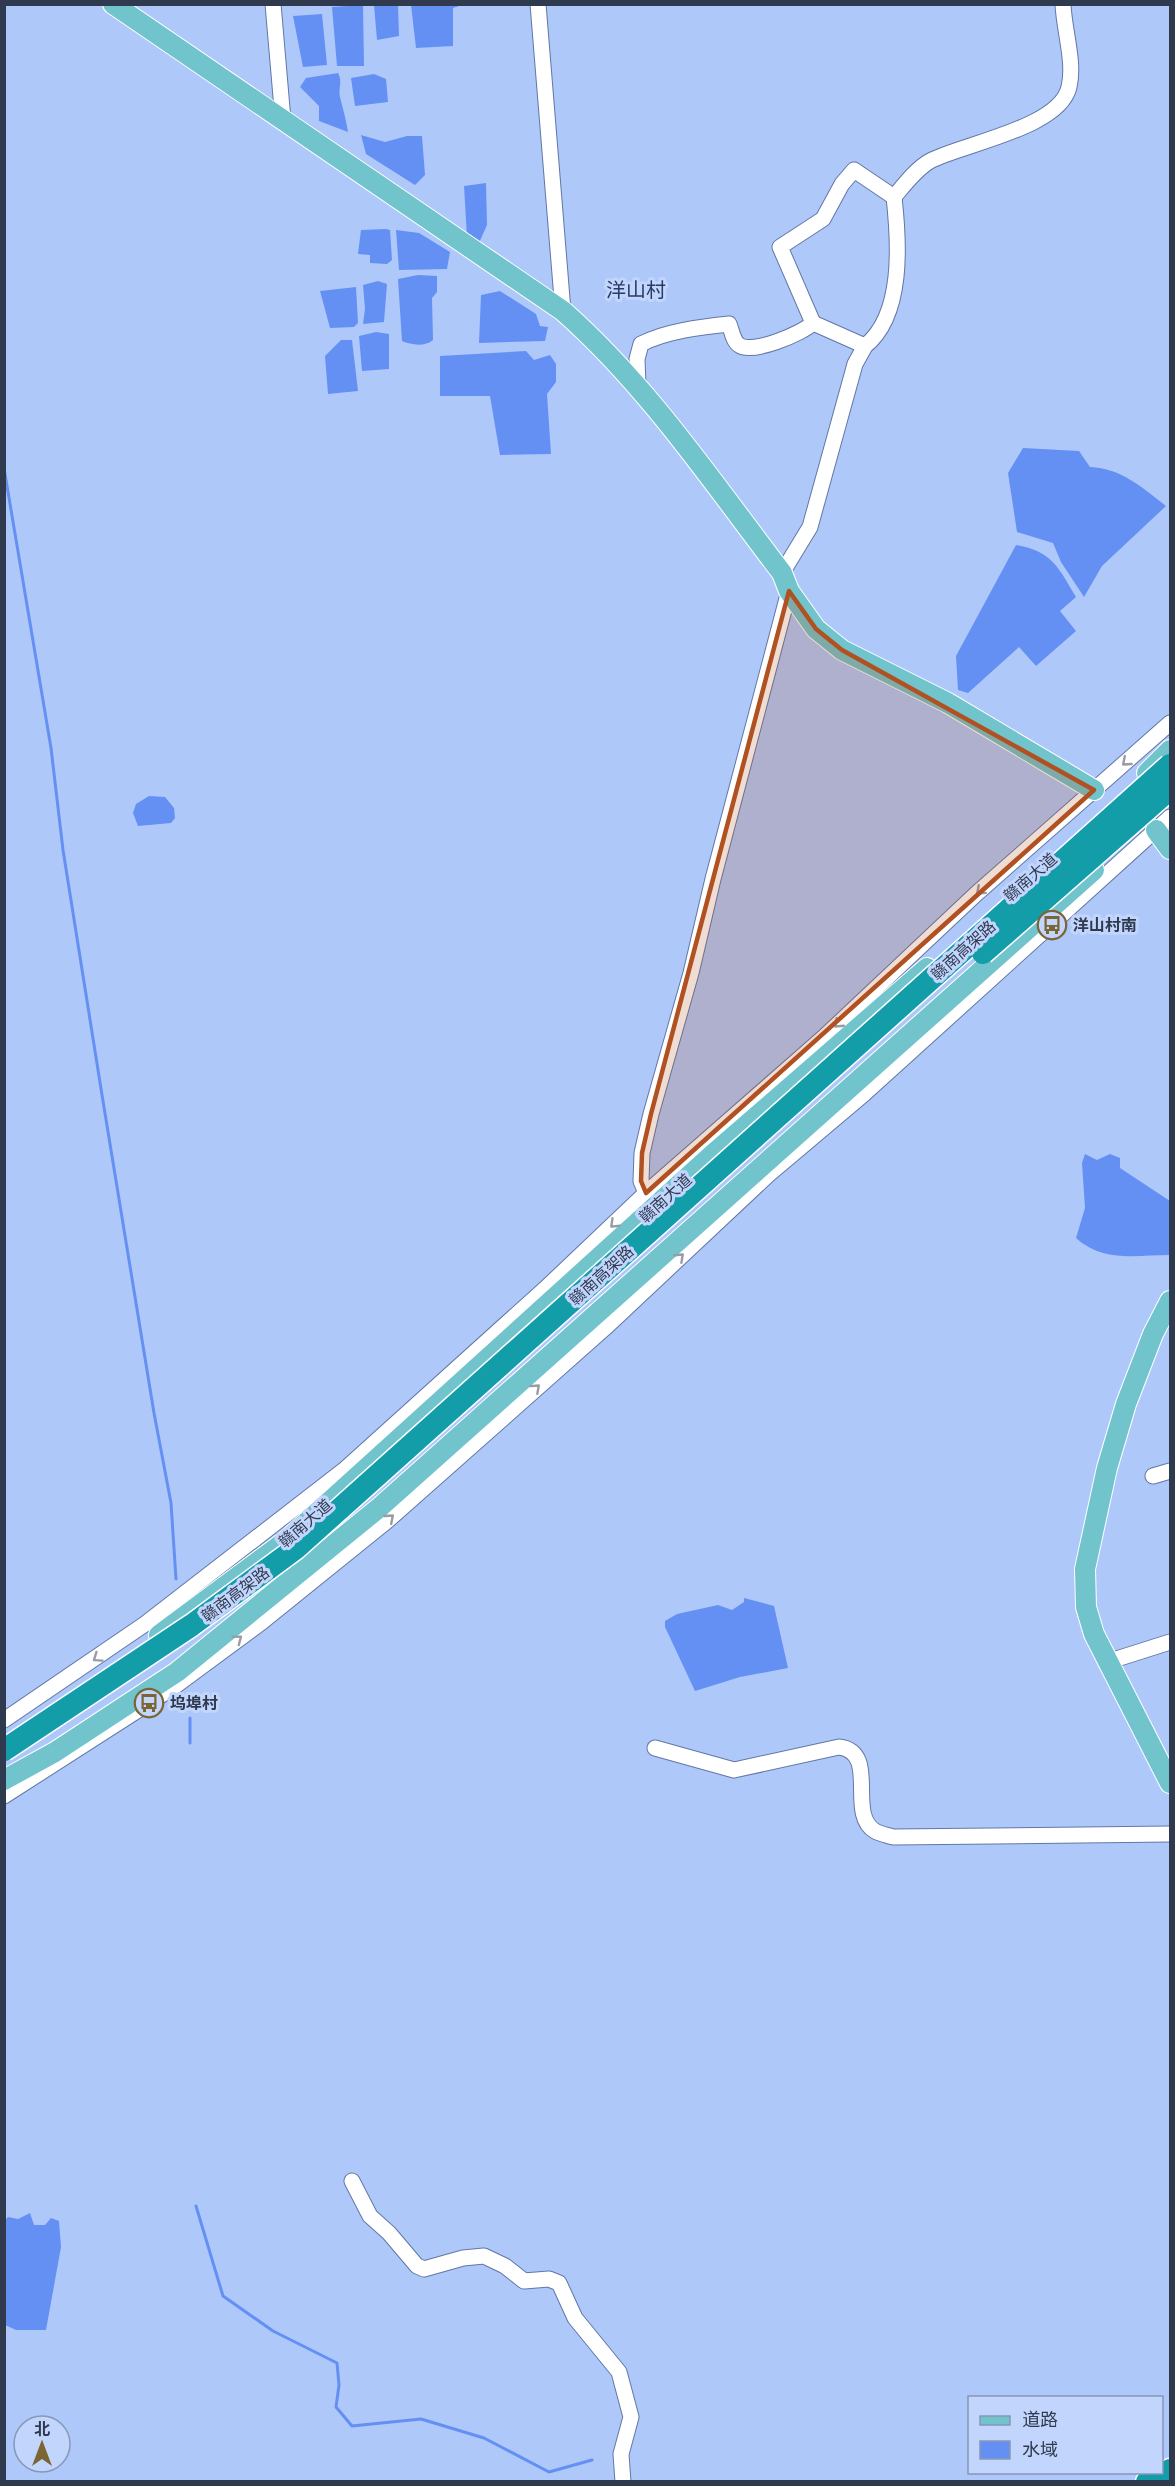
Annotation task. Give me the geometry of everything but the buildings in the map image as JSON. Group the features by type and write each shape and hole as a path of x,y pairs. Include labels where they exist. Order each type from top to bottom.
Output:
{"highway":[{"name":"赣南高架路","path":"4,1750 192,1625 295,1549 1170,765"},
{"name":"赣南高架路","path":"4,1764 159,1666 305,1557 622,1276 882,1040 1126,830 1170,789"}],"main road":[{"path":"113,4 563,311 593,338 638,385 785,582 816,629 842,650 948,704 1094,790"},
{"name":"赣南大道","path":"4,1737 145,1646 287,1540 713,1154 1127,793 1170,750"},
{"path":"1127,793 1159,822 1170,849"},
{"name":"赣南大道","path":"4,1780 55,1752 177,1672 380,1507 827,1107 1159,822 1170,800"},
{"path":"801,1079 827,1107"},
{"path":"713,1154 743,1184"},
{"path":"1170,1301 1153,1334 1126,1404 1107,1468 1085,1569 1086,1607 1107,1662 1170,1783"},
{"path":"35,1719 55,1752"}],"street":[{"path":"273,4 283,120"},
{"path":"538,4 563,311"},
{"path":"894,196 927,162 1001,136 1035,121 1065,97 1071,77 1063,4"},
{"path":"865,346 813,323 780,247 823,219 842,184 854,170 894,196"},
{"path":"646,1193 640,1180 641,1162 651,1114 691,973 785,582 810,527 855,364 865,346 877,336 888,315 899,239 894,196"},
{"path":"638,385 638,351 641,344 651,339 703,327 729,324 736,344 743,347 764,345 804,332 813,323"},
{"path":"4,1720 145,1624 344,1470 548,1286 646,1193 823,1038 976,894 1170,723"},
{"path":"4,1796 174,1687 262,1622 386,1522 605,1328 768,1175 864,1094 1159,822"},
{"path":"1153,1476 1170,1472"},
{"path":"1107,1662 1170,1642"},
{"path":"655,1748 734,1770 839,1747 847,1748 855,1756 862,1772 865,1819 873,1831 893,1837 1170,1833"},
{"path":"352,2181 370,2216 389,2233 417,2266 424,2269 463,2258 484,2256 505,2266 524,2281 549,2279 560,2283 574,2318 618,2372 631,2417 621,2454 623,2481"}],"highlighted area":[{"path":"789,591 816,629 842,650 1094,790 646,1193 641,1181 642,1153 651,1114"}],"water":[{"path":"363,5 364,66 337,66 332,7"},
{"path":"374,5 398,5 399,36 377,40"},
{"path":"411,5 462,5 453,8 453,46 416,48"},
{"path":"322,14 327,65 303,67 293,16"},
{"path":"338,73 340,97 348,132 319,121 319,106 300,87 306,78"},
{"path":"374,74 386,79 388,102 355,106 351,78"},
{"path":"361,135 385,142 407,136 422,136 425,175 415,185 366,154"},
{"path":"486,183 487,225 479,243 467,237 464,186"},
{"path":"361,230 390,230 392,260 387,264 370,263 370,255 358,254"},
{"path":"396,230 419,233 450,252 447,269 399,270"},
{"path":"418,275 437,276 437,292 432,298 433,340 418,345 402,341 398,279"},
{"path":"378,281 387,284 384,322 363,324 365,309 363,285"},
{"path":"356,287 358,323 354,327 330,328 320,291"},
{"path":"500,291 536,314 540,326 548,327 545,341 479,343 481,295"},
{"path":"376,332 389,334 389,369 362,371 359,336"},
{"path":"341,340 352,340 358,391 328,394 325,356"},
{"path":"526,351 534,360 550,355 556,364 556,382 547,394 551,454 500,455 490,396 440,396 440,356"},
{"path":"1023,448 1079,451 1090,467 1122,475 1166,506 1102,566 1084,597 1061,562 1053,543 1017,532 1008,473"},
{"path":"1016,545 1038,551 1059,569 1076,597 1060,611 1076,631 1036,666 1019,647 968,693 958,690 956,656"},
{"path":"149,796 165,797 174,808 175,818 171,823 138,826 133,813 136,804"},
{"path":"1085,1154 1097,1160 1110,1154 1120,1158 1120,1168 1170,1201 1170,1255 1121,1256 1109,1254 1087,1246 1076,1238 1085,1208 1082,1163"},
{"path":"744,1598 774,1606 788,1668 740,1677 695,1691 665,1627 665,1621 677,1614 718,1605 732,1610 744,1602"},
{"path":"30,2213 34,2225 45,2225 51,2218 59,2221 61,2247 46,2330 16,2330 5,2325 5,2220 8,2217 18,2219"}],"waterway":[{"path":"4,468 51,748 63,850 102,1095 171,1503 176,1579"},
{"path":"190,1718 190,1743"},
{"path":"196,2206 223,2296 273,2331 337,2363 339,2385 336,2407 352,2426 421,2419 484,2438 549,2472 592,2460"}],"place":[{"name":"洋山村南","path":"1052,925"},
{"name":"坞埠村","path":"149,1703"}],"district":[{"name":"洋山村","path":"636,290"}]}
